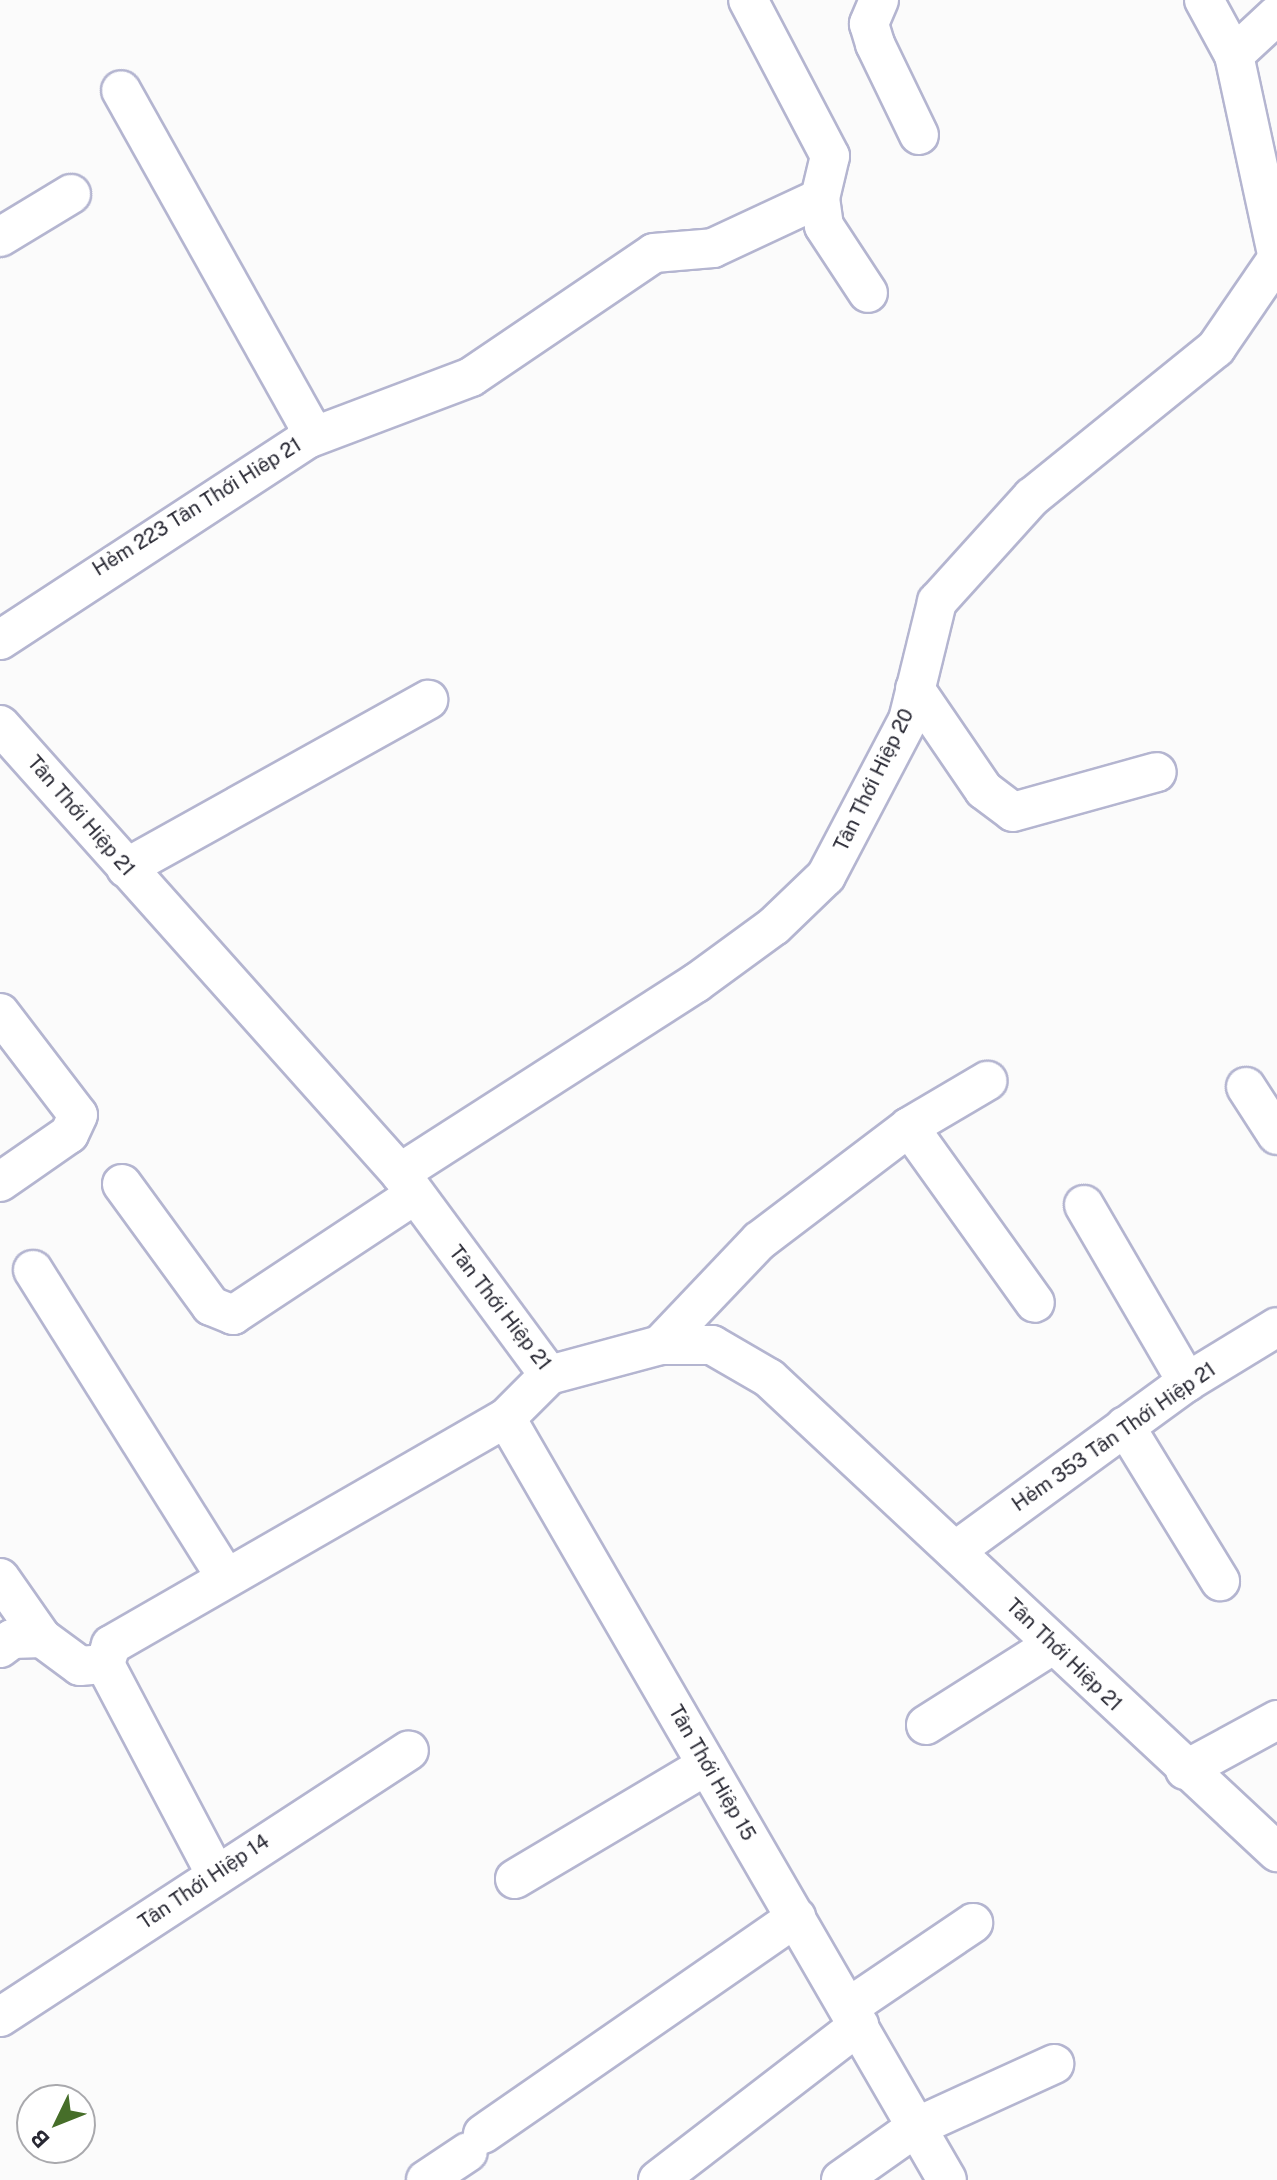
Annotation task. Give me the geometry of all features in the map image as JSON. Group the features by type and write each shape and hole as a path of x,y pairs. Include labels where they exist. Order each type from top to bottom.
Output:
{"street":[{"path":"748,0 830,156 820,198 824,226 868,293"},
{"path":"879,0 869,24 875,44 919,135"},
{"path":"1204,0 1234,55 1277,256"},
{"path":"1234,55 1277,15"},
{"name":"Hẻm 223 Tân Thới Hiêp 21","path":"0,640 307,439 307,423 121,90"},
{"path":"0,237 71,194"},
{"path":"307,439 471,377 654,253 713,248 820,198"},
{"name":"Tân Thới Hiệp 20","path":"122,1184 211,1306 233,1315 406,1185 774,926 826,876 857,823 915,689 937,602 1032,497 1216,348 1277,256"},
{"path":"915,689 984,790 1013,812 1157,772"},
{"path":"126,868 428,700"},
{"name":"Tân Thới Hiệp 21","path":"0,725 406,1185 549,1375 660,1345 712,1345 769,1378 1185,1770 1277,1852"},
{"path":"0,1013 78,1115 69,1134 0,1182"},
{"path":"660,1345 759,1241 909,1127 987,1081"},
{"path":"1246,1087 1277,1135"},
{"path":"909,1127 1035,1303"},
{"path":"1084,1205 1187,1382"},
{"path":"33,1270 226,1578"},
{"name":"Hẻm 353 Tân Thới Hiệp 21","path":"955,1551 1187,1382 1277,1327"},
{"path":"215,1873 105,1664 111,1645 506,1418 549,1375"},
{"name":"Tân Thới Hiệp 15","path":"506,1418 947,2180"},
{"path":"1125,1426 1220,1581"},
{"path":"0,1578 42,1638 80,1666 105,1664"},
{"path":"0,1648 12,1639 42,1638"},
{"path":"926,1725 1054,1644"},
{"path":"1185,1770 1277,1720"},
{"name":"Tân Thới Hiệp 14","path":"0,2017 215,1873 409,1750"},
{"path":"515,1879 707,1765"},
{"path":"426,2180 796,1917"},
{"path":"658,2180 854,2016 973,1923"},
{"path":"841,2180 916,2127 1054,2064"}]}
